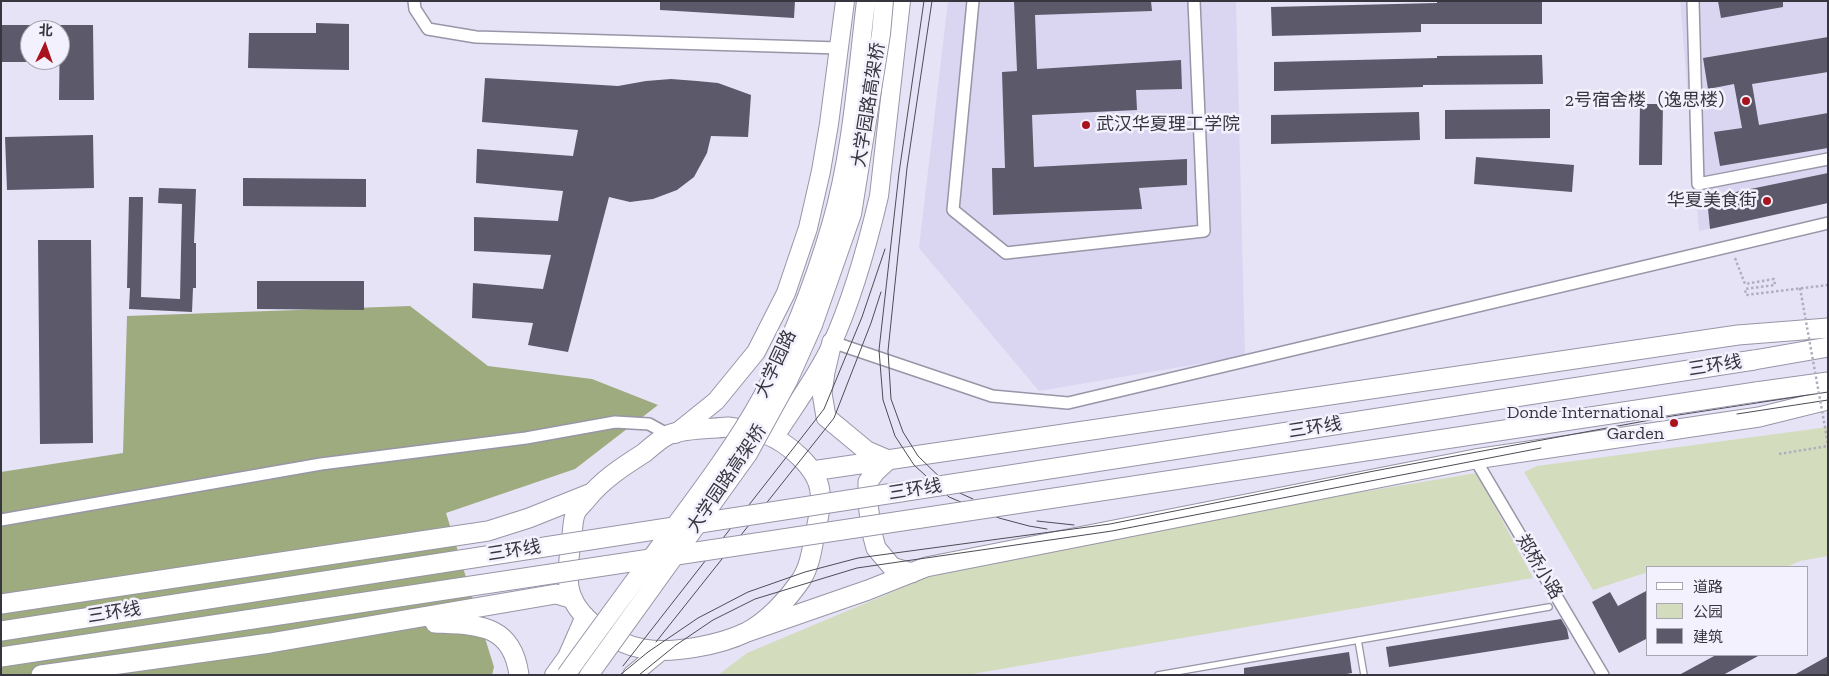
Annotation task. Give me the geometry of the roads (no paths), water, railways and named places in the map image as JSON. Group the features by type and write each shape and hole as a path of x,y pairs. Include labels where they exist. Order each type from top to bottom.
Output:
{"highway":[{"path":"812,471 1738,335 1828,320"},
{"path":"1738,335 1828,328"},
{"path":"832,342 822,393 826,417 867,451 888,460"},
{"name":"三环线","path":"1,631 1828,347"},
{"name":"三环线","path":"1,657 1828,382"},
{"path":"1759,417 1828,400"},
{"path":"747,632 786,599 802,579 809,562 818,517 820,492 816,476 796,453 774,438 750,430 728,427 694,430 672,435 610,474 592,492 576,512 569,560 569,587 577,608 585,616 605,633 628,645 661,651 686,650 726,639 747,632 868,590 926,567 1475,459 1759,417 1828,411"},
{"path":"888,460 875,472 868,482 868,504 872,534 876,548 892,567 912,572"},
{"path":"1,604 488,531 529,518 592,492"},
{"path":"40,675 270,643 556,594 573,598"},
{"path":"396,622 460,624 487,627 501,636 512,648 518,665 519,675"}],"main road":[{"path":"672,435 716,401 756,352 786,293 808,228 820,171 829,124 845,1"},
{"name":"大学园路","path":"566,675 695,499 724,456 761,397 785,349 816,271 831,224 849,135 866,1"},
{"name":"大学园路高架桥","path":"589,675 748,454 788,382 813,325 852,214 881,34 884,1"},
{"name":"大学园路","path":"774,438 812,379 832,342 848,306 879,196 901,1"},
{"path":"554,675 566,657 585,616"},
{"path":"632,675 661,651"}],"street":[{"path":"414,1 415,9 428,29 476,37 839,48"},
{"path":"973,1 953,210 1006,253 1204,231 1194,1"},
{"path":"1693,1 1698,184 1828,159"},
{"path":"832,342 992,396 1068,403 1828,223"},
{"path":"1,520 321,464 526,438 615,422 649,424 672,435"},
{"name":"郑桥小路","path":"1475,459 1603,675"}],"lane":[{"path":"1158,675 1549,607"},
{"path":"1358,640 1364,675"}],"tram line":[{"path":"924,1 899,173 879,350 883,400 895,436 914,465 949,497 999,518 1047,529"},
{"path":"932,1 907,168 888,351 891,399 903,432 918,456 953,490 973,499"},
{"path":"623,666 824,409 862,317 885,249"},
{"path":"656,642 834,418 881,292"},
{"path":"620,675 648,652 698,618 748,592 805,572 858,558 1110,524 1374,471 1672,416 1828,392"},
{"path":"1737,414 1828,400"},
{"path":"639,675 676,645 713,620 755,599 857,568 1112,531 1541,448"},
{"path":"1037,521 1074,525"}],"place":[{"name":"2号宿舍楼（逸思楼）","path":"1746,101"},
{"name":"武汉华夏理工学院","path":"1086,125"},
{"name":"华夏美食街","path":"1767,201"},
{"name":"Donde International Garden","path":"1674,423"}]}
